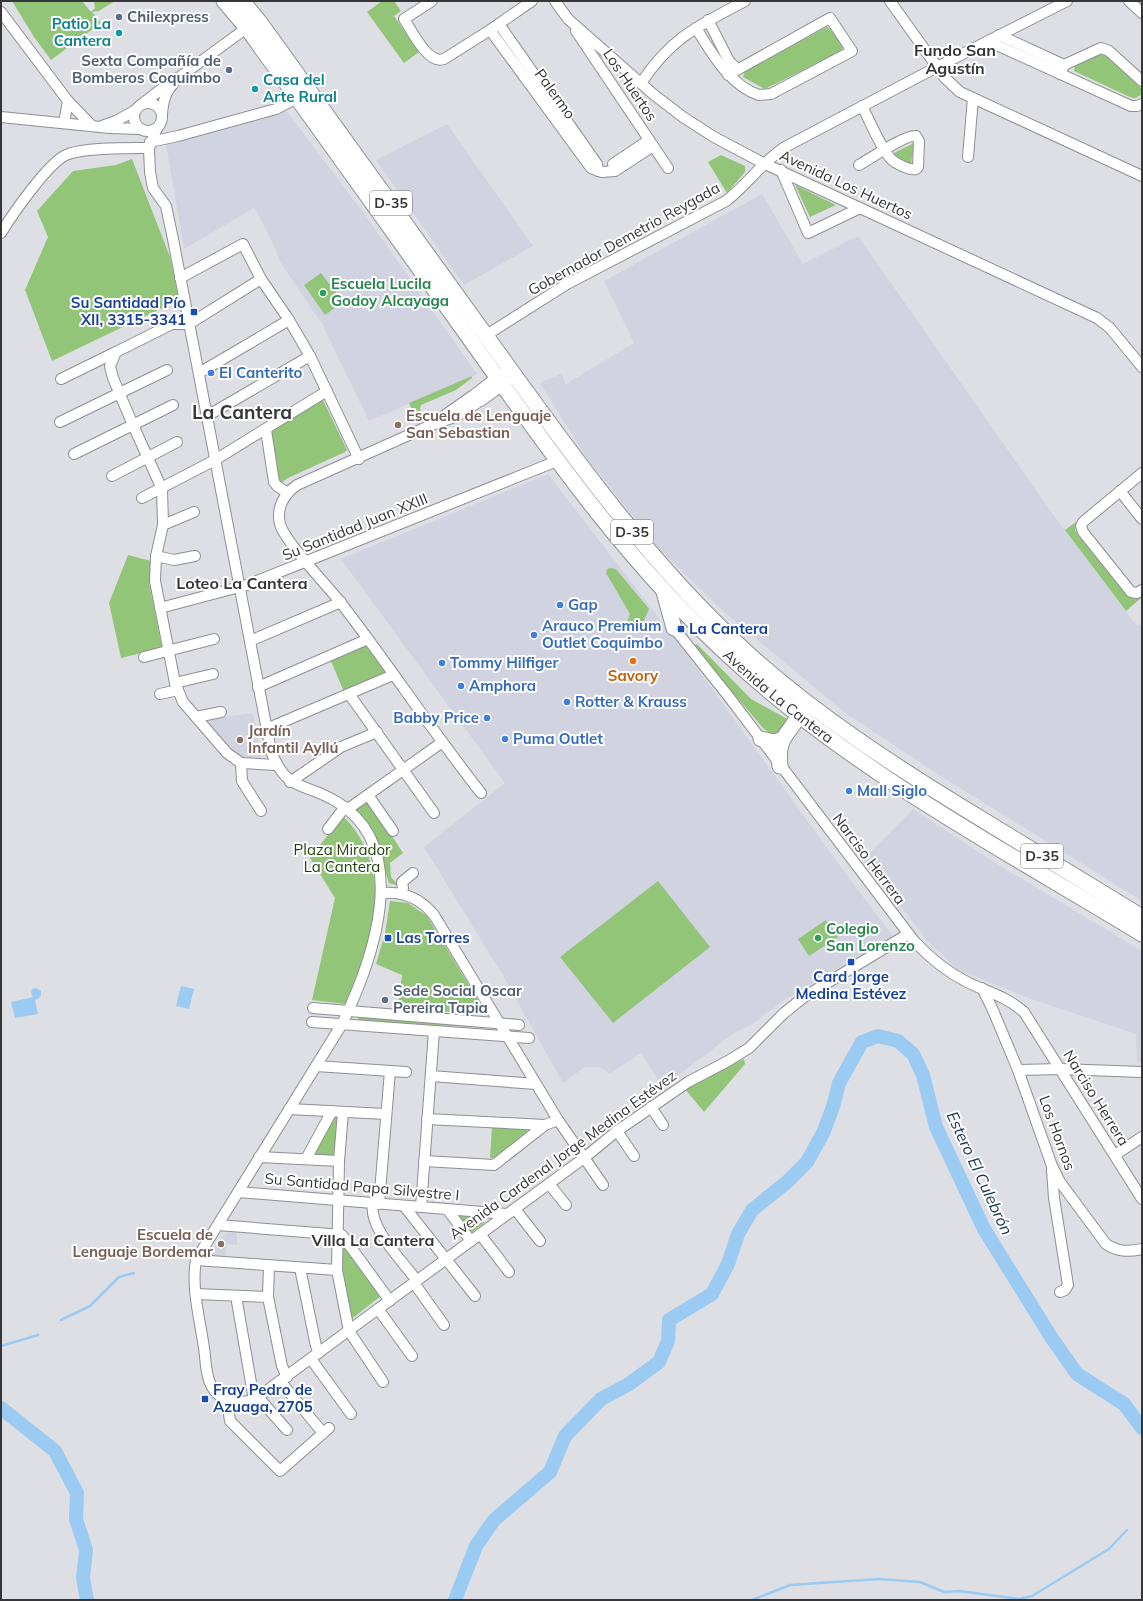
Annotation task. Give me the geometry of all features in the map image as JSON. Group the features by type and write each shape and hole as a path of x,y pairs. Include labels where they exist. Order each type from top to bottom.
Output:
{"highway":[{"name":"Avenida La Cantera","path":"224,1 253,24 624,522 696,603 744,650 804,700 912,776 1142,917"},
{"name":"Avenida La Cantera","path":"242,1 253,24 297,98 499,381 557,461 614,533 682,609 737,664 799,715 902,788 1142,934"},
{"path":"662,588 674,628"},
{"path":"674,628 674,619 682,609 696,603"},
{"path":"780,766 780,740 799,715 804,700"},
{"path":"761,739 774,742 780,740"}],"street":[{"path":"432,1 404,19 428,55 438,60 444,58 490,30 532,1"},
{"name":"Avenida Los Huertos","path":"555,1 568,19 668,106 699,128 763,163 781,170 1098,318 1138,356 1142,367"},
{"path":"641,82 665,51 679,38 708,20 745,1"},
{"path":"890,1 937,67 954,87 973,98 1031,123 1142,176"},
{"name":"Gobernador Demetrio Reygada","path":"485,336 568,284 726,202 747,182 763,163 785,147 1067,1"},
{"path":"1129,1 1142,13"},
{"path":"1,12 68,101 95,126"},
{"path":"696,28 719,64 728,75 756,94 767,95 852,51 830,18 728,75"},
{"name":"Los Huertos","path":"568,19 668,168"},
{"path":"708,20 729,61 737,69"},
{"path":"95,126 116,121 139,107 168,84 253,24"},
{"name":"Palermo","path":"499,24 597,164 598,171"},
{"name":"Palermo","path":"490,30 591,168 598,171"},
{"path":"1000,35 1131,106 1142,104"},
{"path":"988,41 1062,69"},
{"path":"1062,69 1095,49 1104,48 1142,81"},
{"path":"149,145 157,128 162,122 162,104 166,94 181,76"},
{"path":"1,233 26,197 62,157 77,152 149,145 276,109 297,98"},
{"path":"968,157 973,98"},
{"path":"64,123 68,101"},
{"path":"139,107 152,104 160,110 162,114"},
{"path":"859,165 886,150 913,135 918,137 919,141 918,167 914,170 891,160 886,150 862,106"},
{"path":"139,107 135,122 142,130 149,145 153,188 166,206 271,751 276,765 290,782 332,799 346,808 369,836 378,861 382,892 378,919 369,958 342,1024 196,1260 194,1274 196,1294 208,1379 218,1394 227,1400 243,1402 256,1399"},
{"path":"1,117 153,131 157,128"},
{"path":"598,171 609,171 612,165 651,143"},
{"path":"781,170 808,233 860,208"},
{"path":"180,278 243,244 261,279 289,320 310,356 359,459"},
{"path":"61,379 172,324 189,324 261,279"},
{"path":"199,373 289,320"},
{"path":"116,352 110,362 110,370 162,489 163,525 156,556 155,581 177,686 183,702 227,753 241,763 276,765"},
{"path":"207,416 310,356"},
{"path":"60,422 167,370"},
{"path":"481,793 441,743 340,602 284,533 280,523 280,507 288,493 297,485 359,459 429,426 476,399 512,372"},
{"path":"142,498 162,489 215,460 327,392"},
{"path":"74,454 172,405"},
{"path":"266,430 274,482 277,486 288,493"},
{"path":"112,476 177,442"},
{"name":"Su Santidad Juan XXIII","path":"160,608 240,588 557,461"},
{"path":"1142,473 1083,522 1082,529 1131,592 1137,593 1142,590"},
{"path":"1120,491 1142,519"},
{"path":"163,525 194,512"},
{"path":"156,556 174,560 195,556"},
{"path":"250,641 340,602"},
{"name":"Narciso Herrera","path":"674,628 761,739 908,934 923,951 945,969 1006,999 1024,1012 1142,1199"},
{"path":"144,657 214,639"},
{"path":"258,687 368,640"},
{"path":"160,694 177,686 213,674"},
{"path":"266,729 393,675"},
{"path":"349,694 434,813"},
{"path":"196,718 221,712"},
{"path":"290,782 341,747 377,732"},
{"path":"328,830 346,808 368,795 441,743"},
{"path":"241,763 242,781 261,811"},
{"path":"368,795 393,831"},
{"path":"401,894 403,888 402,882 413,873"},
{"path":"382,892 401,894 417,900 434,915 558,1120 603,1185"},
{"name":"Avenida Cardenal Jorge Medina Estévez","path":"256,1399 549,1184 617,1131 688,1082 749,1048 783,1014 804,997 908,934"},
{"name":"Los Hornos","path":"982,988 1018,1070 1052,1166 1060,1182 1106,1244 1114,1249 1124,1251 1142,1249"},
{"path":"313,1008 519,1025"},
{"path":"312,1022 529,1038"},
{"path":"421,1207 434,1031"},
{"path":"316,1066 406,1072"},
{"path":"1018,1070 1060,1069 1142,1072"},
{"path":"390,1071 376,1203 372,1212 375,1224 444,1325"},
{"path":"431,1076 536,1084"},
{"path":"651,1107 663,1126"},
{"path":"289,1109 386,1114"},
{"path":"306,1159 332,1111"},
{"path":"343,1112 339,1161 337,1270 349,1331 383,1382"},
{"path":"428,1119 545,1125"},
{"path":"424,1161 494,1165 545,1125 558,1120"},
{"path":"617,1131 634,1156"},
{"path":"1115,1155 1142,1137"},
{"path":"259,1157 339,1161"},
{"path":"1052,1166 1054,1198 1068,1285 1065,1290 1060,1292"},
{"path":"549,1184 566,1205"},
{"name":"Su Santidad Papa Silvestre I","path":"238,1192 404,1206 511,1212"},
{"path":"404,1206 475,1296"},
{"path":"447,1209 471,1241"},
{"path":"511,1212 540,1242"},
{"path":"218,1225 337,1233 342,1235 390,1301"},
{"path":"480,1234 509,1272"},
{"path":"196,1260 337,1270"},
{"path":"227,1400 230,1421 280,1471 326,1431 284,1379 268,1297 269,1266"},
{"path":"300,1268 316,1346 315,1356 351,1414"},
{"path":"196,1294 268,1297"},
{"path":"236,1296 256,1399 287,1430"},
{"path":"378,1309 412,1356"}],"shaded area":[{"path":"285,109 365,215 477,374 369,421 322,324 282,265 267,231 254,208 184,249 166,144"},
{"path":"447,124 533,246 464,285 376,160"},
{"path":"762,194 803,264 858,236 1052,513 1137,626 1142,623 1142,901 936,773 844,712 725,613 656,546 586,457 540,383 561,374 566,384 634,343 604,281"},
{"path":"548,474 686,653 848,877 893,936 787,998 751,1025 734,1033 663,1087 641,1053 610,1074 600,1067 585,1067 563,1083 502,974 424,847 505,783 341,559"},
{"name":"Jardín Infantil Ayllú","path":"253,713 262,761 242,758 232,750 206,720"},
{"path":"913,809 1000,866 1142,951 1142,1063 1137,1062 1136,1034 1031,999 957,969 924,938 922,933 863,860"},
{"name":"Escuela de Lenguaje Bordemar","path":"229,1232 237,1233 237,1245 227,1244 226,1257 209,1256 221,1237"}],"green space":[{"path":"12,1 82,1 91,12 95,8 94,1 115,1 99,11 92,12 101,23 51,60 34,37"},
{"path":"382,1 394,1 401,11 394,16 419,52 404,63 367,12"},
{"path":"827,27 843,45 842,51 765,89 743,77 745,71"},
{"path":"1099,52 1104,53 1142,89 1142,94 1136,98 1132,98 1074,71 1075,65"},
{"path":"914,143 911,165 895,157 894,153"},
{"path":"721,155 745,166 745,172 727,193 708,162"},
{"path":"132,159 170,257 179,300 52,361 25,290 48,237 37,211 73,171 116,165"},
{"path":"795,185 836,205 810,217"},
{"name":"Escuela Lucila Godoy Alcayaga","path":"321,273 343,302 325,315 304,285"},
{"path":"472,376 472,378 456,390 421,405 420,408 423,421 418,424 409,403"},
{"path":"323,400 347,450 288,478 281,483 278,478 270,432"},
{"path":"1076,522 1075,530 1077,534 1127,596 1134,599 1141,598 1126,611 1065,530"},
{"path":"128,555 151,561 149,582 162,648 121,658 109,603"},
{"path":"607,569 616,569 649,609 644,620 648,627 624,631 630,614 606,573"},
{"path":"365,644 386,674 344,692 331,661"},
{"path":"697,644 751,699 791,721 776,738 763,728 693,646"},
{"path":"368,799 403,853 390,863 391,877 399,886 389,883 374,836 354,808"},
{"name":"Plaza Mirador La Cantera","path":"342,817 344,817 356,831 364,846 371,863 376,897 372,933 362,964 345,1004 312,1000 335,898 310,858"},
{"path":"658,881 710,947 613,1023 560,957"},
{"path":"390,901 408,903 427,916 484,1010 481,1014 398,1008 402,975 376,964 385,933"},
{"name":"Colegio San Lorenzo","path":"826,920 838,937 809,956 798,939"},
{"path":"360,1016 492,1028 359,1021 358,1018"},
{"path":"744,1059 745,1064 704,1112 685,1089"},
{"path":"334,1115 339,1115 336,1158 311,1156"},
{"path":"492,1126 527,1129 528,1135 501,1157 490,1158"},
{"path":"457,1215 478,1217 484,1220 484,1223 470,1234"},
{"path":"343,1244 382,1295 349,1321 340,1265 341,1246"}],"water":[{"path":"181,986 194,989 189,1009 176,1006"},
{"path":"36,988 41,991 41,995 35,1000 38,1014 15,1018 11,1002 33,997 31,993 32,989"}],"waterway":[{"name":"Estero El Culebrón","path":"455,1600 476,1546 494,1520 550,1472 565,1436 601,1399 629,1384 659,1362 668,1341 669,1320 712,1294 728,1264 738,1234 752,1210 787,1182 807,1162 823,1133 833,1107 839,1083 862,1042 878,1036 898,1041 913,1054 923,1075 936,1127 984,1229 1051,1337 1077,1374 1124,1404 1142,1428"},
{"path":"61,1320 90,1306 119,1277 134,1273"},
{"path":"1,1346 38,1335"},
{"name":"Estero El Culebrón","path":"1,1408 55,1451 77,1493 76,1519 86,1550 83,1578 87,1600"},
{"path":"752,1600 790,1585 879,1579 920,1582 944,1592 959,1591 1019,1599 1032,1596 1109,1549 1127,1530"}],"place":[{"name":"Chilexpress","path":"119,17"},
{"name":"Patio La Cantera","path":"119,33"},
{"name":"Sexta Compañía de Bomberos Coquimbo","path":"229,70"},
{"name":"Casa del Arte Rural","path":"255,89"},
{"name":"Escuela Lucila Godoy Alcayaga","path":"323,293"},
{"name":"Su Santidad Pío XII, 3315-3341","path":"194,312"},
{"name":"El Canterito","path":"211,373"},
{"name":"Escuela de Lenguaje San Sebastian","path":"398,425"},
{"name":"Gap","path":"560,605"},
{"name":"La Cantera","path":"681,629"},
{"name":"Arauco Premium Outlet Coquimbo","path":"534,635"},
{"name":"Savory","path":"633,661"},
{"name":"Tommy Hilfiger","path":"442,663"},
{"name":"Amphora","path":"461,686"},
{"name":"Rotter & Krauss","path":"567,702"},
{"name":"Babby Price","path":"487,718"},
{"name":"Puma Outlet","path":"505,739"},
{"name":"Jardín Infantil Ayllú","path":"240,740"},
{"name":"Mall Siglo","path":"849,791"},
{"name":"Las Torres","path":"388,938"},
{"name":"Colegio San Lorenzo","path":"818,938"},
{"name":"Card Jorge Medina Estévez","path":"851,962"},
{"name":"Sede Social Oscar Pereira Tapia","path":"385,1000"},
{"name":"Escuela de Lenguaje Bordemar","path":"221,1244"},
{"name":"Fray Pedro de Azuaga, 2705","path":"205,1399"}],"district":[{"name":"Fundo San Agustín","path":"955,59"},
{"name":"La Cantera","path":"242,412"},
{"name":"Loteo La Cantera","path":"242,583"},
{"name":"Villa La Cantera","path":"373,1240"}]}
